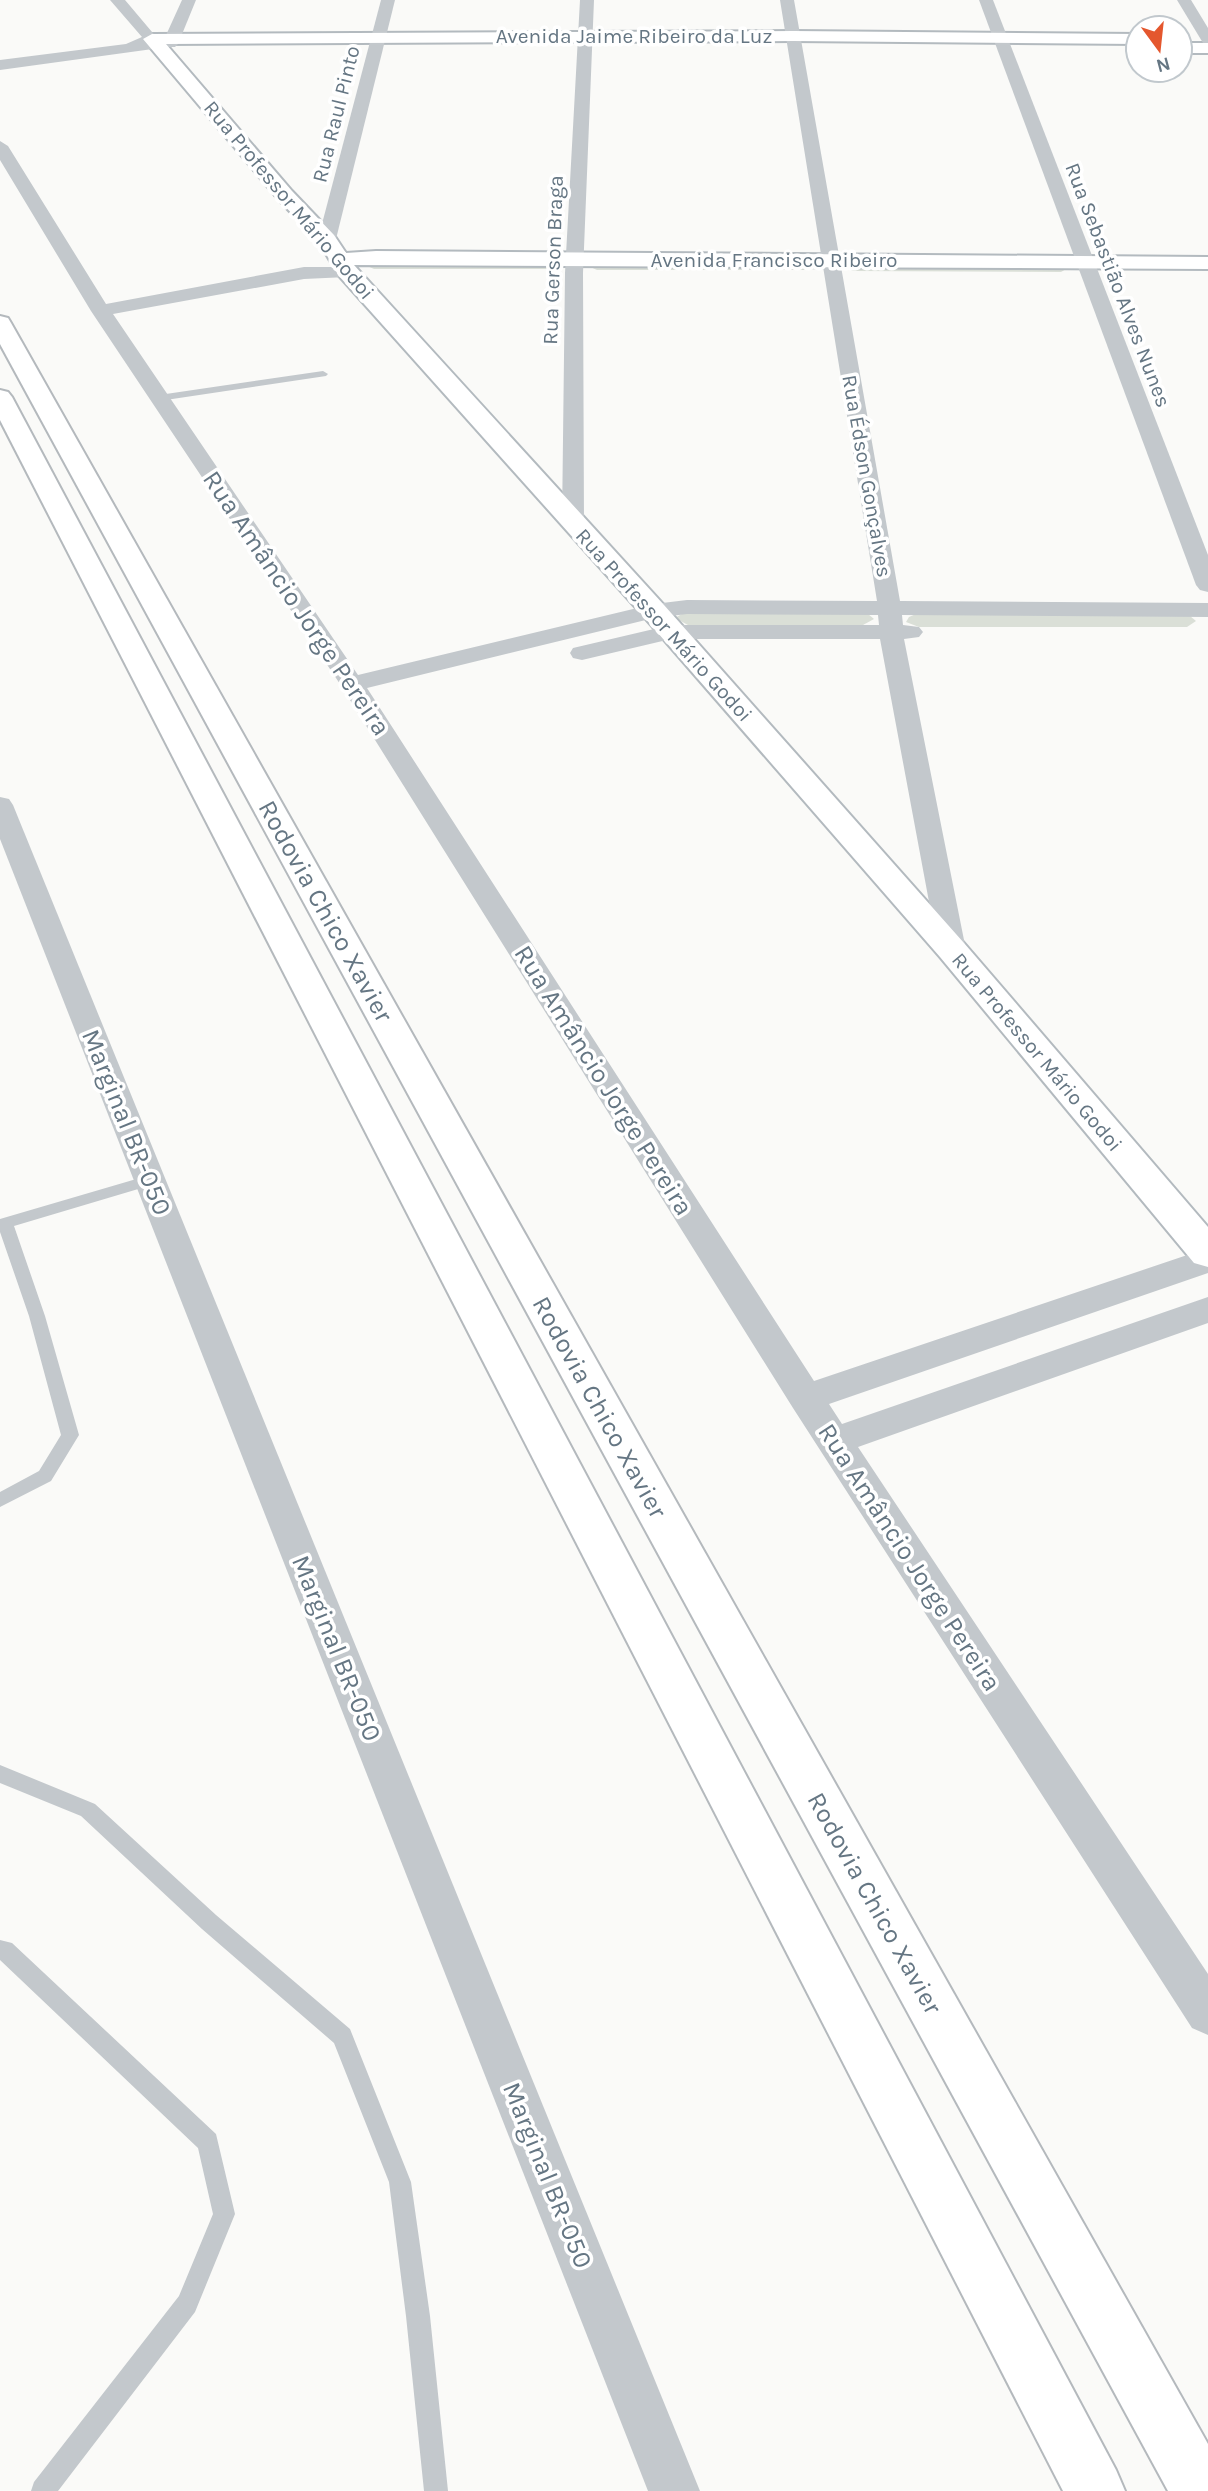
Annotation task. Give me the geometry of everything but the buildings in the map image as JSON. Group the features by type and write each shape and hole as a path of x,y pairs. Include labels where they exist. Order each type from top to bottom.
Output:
{"main road":[{"name":"Avenida Jaime Ribeiro da Luz","path":"1003,43 1124,39"},
{"name":"Avenida Jaime Ribeiro da Luz","path":"162,41 793,41 1003,43 1124,47"},
{"name":"Rua Professor Mário Godoi","path":"162,41 285,195 327,239 343,266 662,621 952,950 1208,1253"},
{"name":"Avenida Francisco Ribeiro","path":"1086,268 1208,263"},
{"name":"Avenida Francisco Ribeiro","path":"343,266 1086,268 1208,273"},
{"name":"Rodovia Chico Xavier","path":"0,323 1201,2491"},
{"name":"Rodovia Chico Xavier","path":"0,397 14,446 1095,2491"}],"street":[{"name":"Rua Professor Mário Godoi","path":"117,0 162,41"},
{"path":"162,41 189,0"},
{"name":"Rua Raul Pinto","path":"327,239 388,0"},
{"name":"Rua Gerson Braga","path":"573,522 574,266 587,0"},
{"name":"Rua Édson Gonçalves","path":"787,0 890,621 952,950"},
{"name":"Rua Sebastião Alves Nunes","path":"986,0 1208,585"},
{"path":"1184,0 1208,39"},
{"name":"Avenida Jaime Ribeiro da Luz","path":"0,65 162,41"},
{"name":"Rua Amâncio Jorge Pereira","path":"0,146 101,311 159,398 370,696 806,1398 1208,2013"},
{"path":"101,311 343,266"},
{"path":"370,696 662,621 890,621 1208,610"},
{"path":"565,657 662,621"},
{"path":"890,621 939,632"},
{"path":"1141,633 1208,633"},
{"name":"Marginal BR-050","path":"0,806 674,2491"},
{"path":"806,1398 1208,1261"},
{"path":"834,1441 1208,1310"}],"lane":[{"path":"159,398 323,374"},
{"path":"0,1500 45,1476 70,1435 37,1316 2,1224 150,1180"},
{"path":"0,1774 88,1810 209,1922 342,2036 400,2182 418,2316 436,2491"},
{"path":"0,1950 5,1950 208,2142 224,2214 187,2304 43,2491"}],"shaded area":[{"path":"365,265 566,265 557,269 374,269"},
{"path":"588,266 812,266 804,270 597,270"},
{"path":"843,267 1068,268 1061,272 853,271"},
{"path":"685,612 868,614 874,619 863,625 688,625 675,618"},
{"path":"916,614 1190,616 1196,621 1187,627 919,627 906,622"}]}
